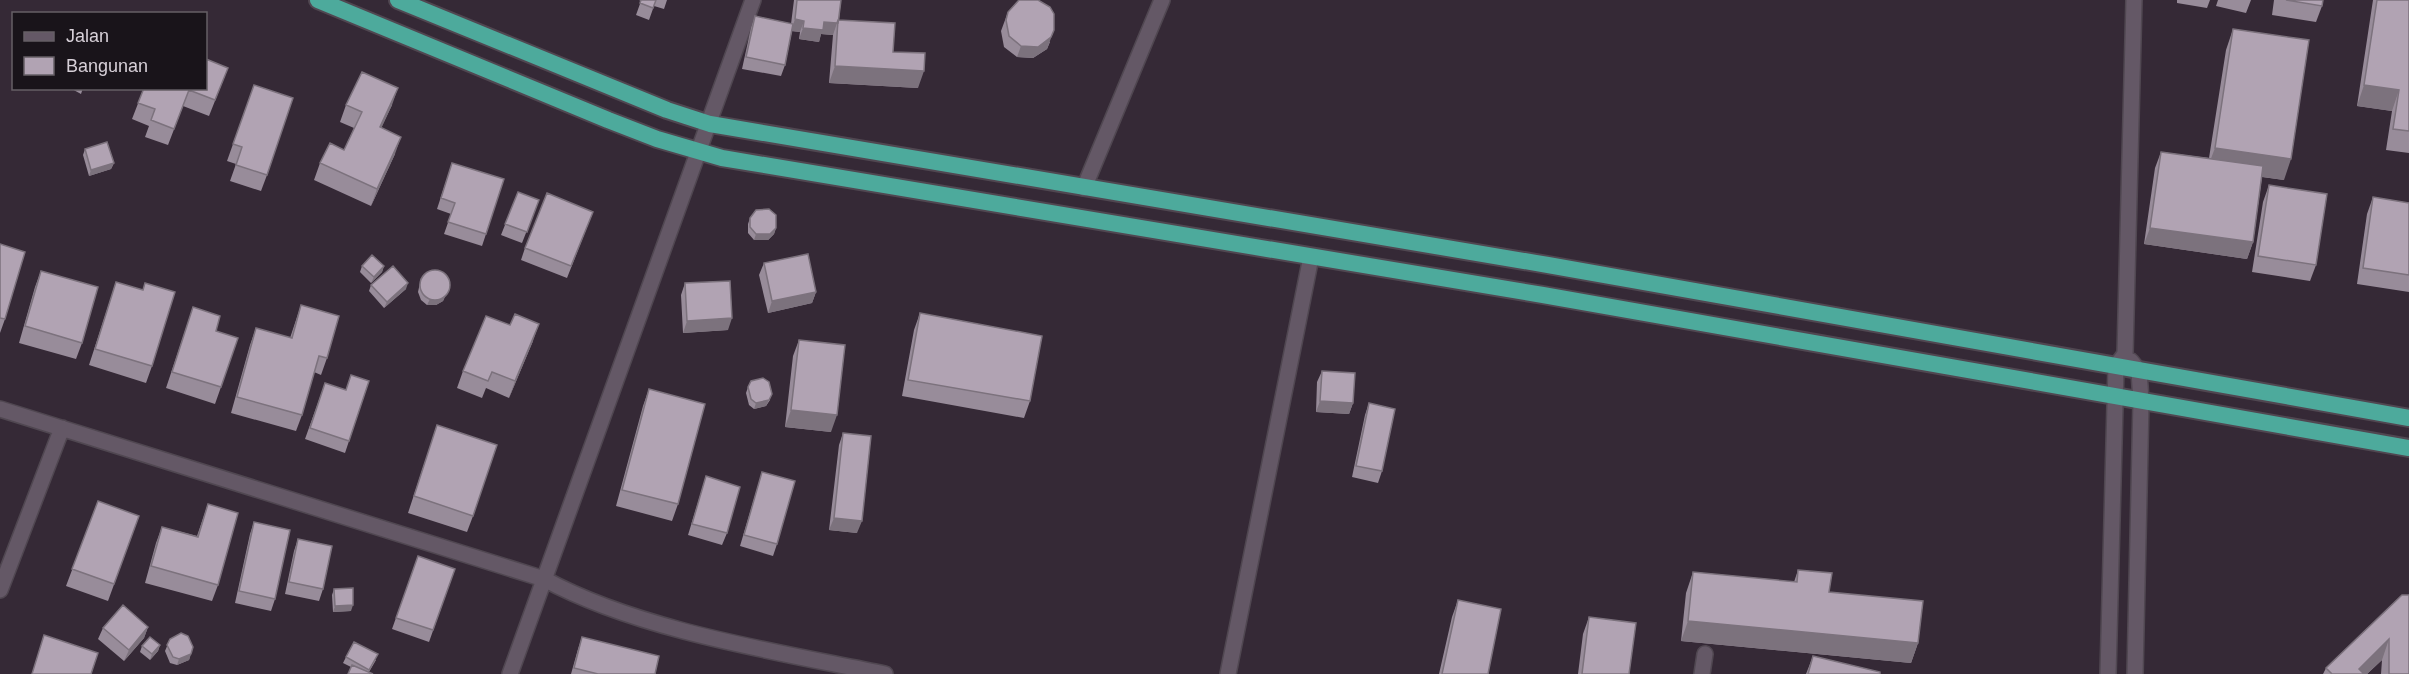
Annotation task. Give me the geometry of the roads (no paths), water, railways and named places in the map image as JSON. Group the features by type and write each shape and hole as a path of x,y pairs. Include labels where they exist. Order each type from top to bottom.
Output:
{"highway":[{"path":"318,0 608,120 700,152 1542,295 2409,448"},
{"path":"399,0 658,106 710,124 2120,360 2139,371 2409,418"}],"street":[{"path":"510,674 753,0"},
{"path":"1084,188 1162,0"},
{"path":"2108,674 2116,398 2120,360 2134,0"},
{"path":"1228,674 1311,257"},
{"path":"2135,674 2141,401 2139,371"},
{"path":"0,409 544,579 570,593 618,612 851,671 885,674"},
{"path":"0,590 62,428"},
{"path":"1702,674 1706,654"}]}
